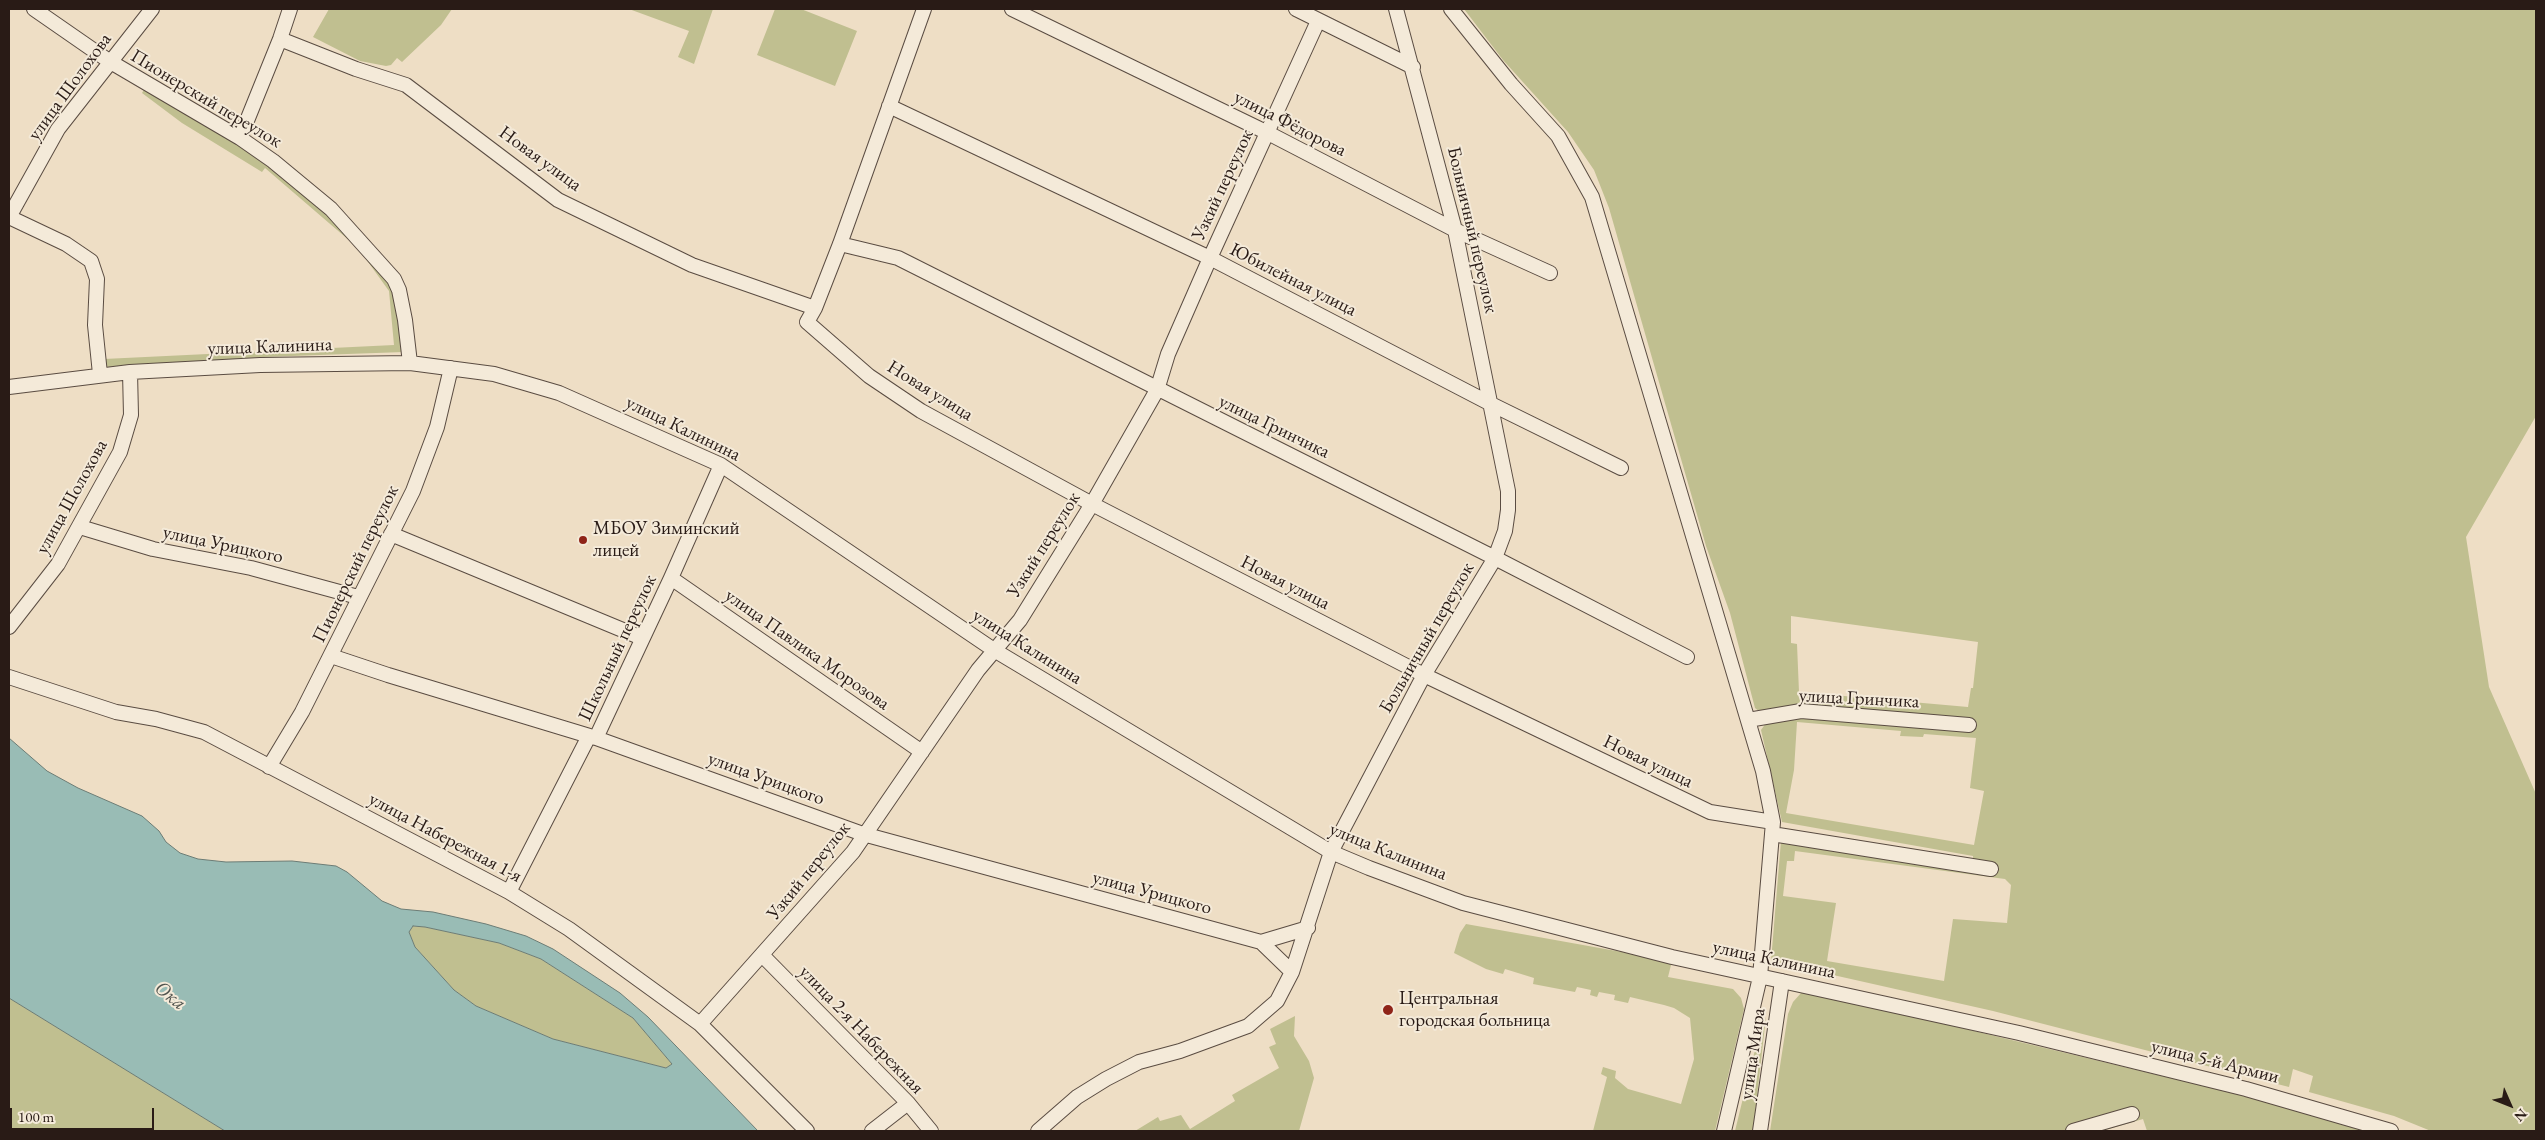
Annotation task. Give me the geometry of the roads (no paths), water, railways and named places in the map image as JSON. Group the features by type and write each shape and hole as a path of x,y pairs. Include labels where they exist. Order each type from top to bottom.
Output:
{"street":[{"name":"Пионерский переулок","path":"34,9 109,62 240,138 273,161 331,209 394,279 399,290 405,320 410,362"},
{"name":"улица Шолохова","path":"100,374 94,325 97,279 91,261 66,244 9,217 58,129 152,9"},
{"path":"240,138 280,39 290,9"},
{"path":"815,308 840,244 924,9"},
{"name":"улица Фёдорова","path":"1012,9 1268,133 1456,230 1550,273"},
{"path":"1296,9 1413,66"},
{"name":"Больничный переулок","path":"1038,1131 1077,1097 1138,1062 1180,1051 1248,1026 1277,1000 1292,972 1308,928 1331,852 1424,675 1495,558 1505,531 1508,491 1456,230 1396,9"},
{"path":"1451,9 1511,84 1558,136 1592,197 1763,771 1773,828 1760,977 1724,1131"},
{"name":"Узкий переулок","path":"700,1024 764,956 853,852 863,834 978,670 1020,620 1092,504 1157,390 1168,354 1318,21"},
{"name":"Новая улица","path":"280,39 356,70 406,85 558,200 692,265 815,308 807,322 869,376 921,412 1092,504 1424,675 1710,812 1773,828 1991,869"},
{"name":"Юбилейная улица","path":"889,106 1210,258 1491,404 1621,468"},
{"name":"улица Гринчика","path":"840,244 898,258 1157,390 1495,558 1687,658"},
{"name":"улица Калинина","path":"9,388 100,374 130,372 260,365 410,362 494,374 559,393 721,465 994,650 1331,852 1464,903 1760,977 2027,1034"},
{"name":"Пионерский переулок","path":"269,766 302,712 413,492 437,427 451,368"},
{"name":"улица Шолохова","path":"9,627 58,564 120,452 127,435 130,414 130,372"},
{"name":"Школьный переулок","path":"509,892 592,737 672,578 721,465"},
{"name":"улица Урицкого","path":"80,527 153,549 251,568 358,598"},
{"path":"391,534 642,638"},
{"name":"улица Павлика Морозова","path":"672,578 922,752"},
{"name":"улица Урицкого","path":"331,656 592,737 863,834 1262,942"},
{"name":"улица Набережная 1-я","path":"9,677 116,712 156,719 204,732 509,892 569,929 700,1024 807,1131"},
{"name":"улица Гринчика","path":"1748,720 1801,711 1969,724"},
{"path":"1292,972 1262,942 1308,928"},
{"name":"улица 2-я Набережная","path":"764,956 908,1103 931,1131"},
{"name":"улица Мира","path":"1760,1131 1782,981"},
{"name":"улица 5-й Армии","path":"2027,1034 2246,1088 2391,1131"},
{"path":"872,1131 908,1103"},
{"path":"2073,1131 2132,1114"}],"water":[{"name":"Ока","path":"9,738 47,771 78,788 142,816 159,831 166,842 180,853 198,859 226,862 292,861 336,866 347,872 382,901 401,909 433,912 486,924 526,936 553,949 620,993 648,1017 758,1131 225,1131 9,998","holes":["413,926 499,943 541,959 633,1018 672,1064 666,1068 553,1039 476,1006 454,990 415,947 409,932"]}],"place":[{"name":"МБОУ Зиминский лицей","path":"583,540"},
{"name":"Центральная городская больница","path":"1388,1010"}]}
